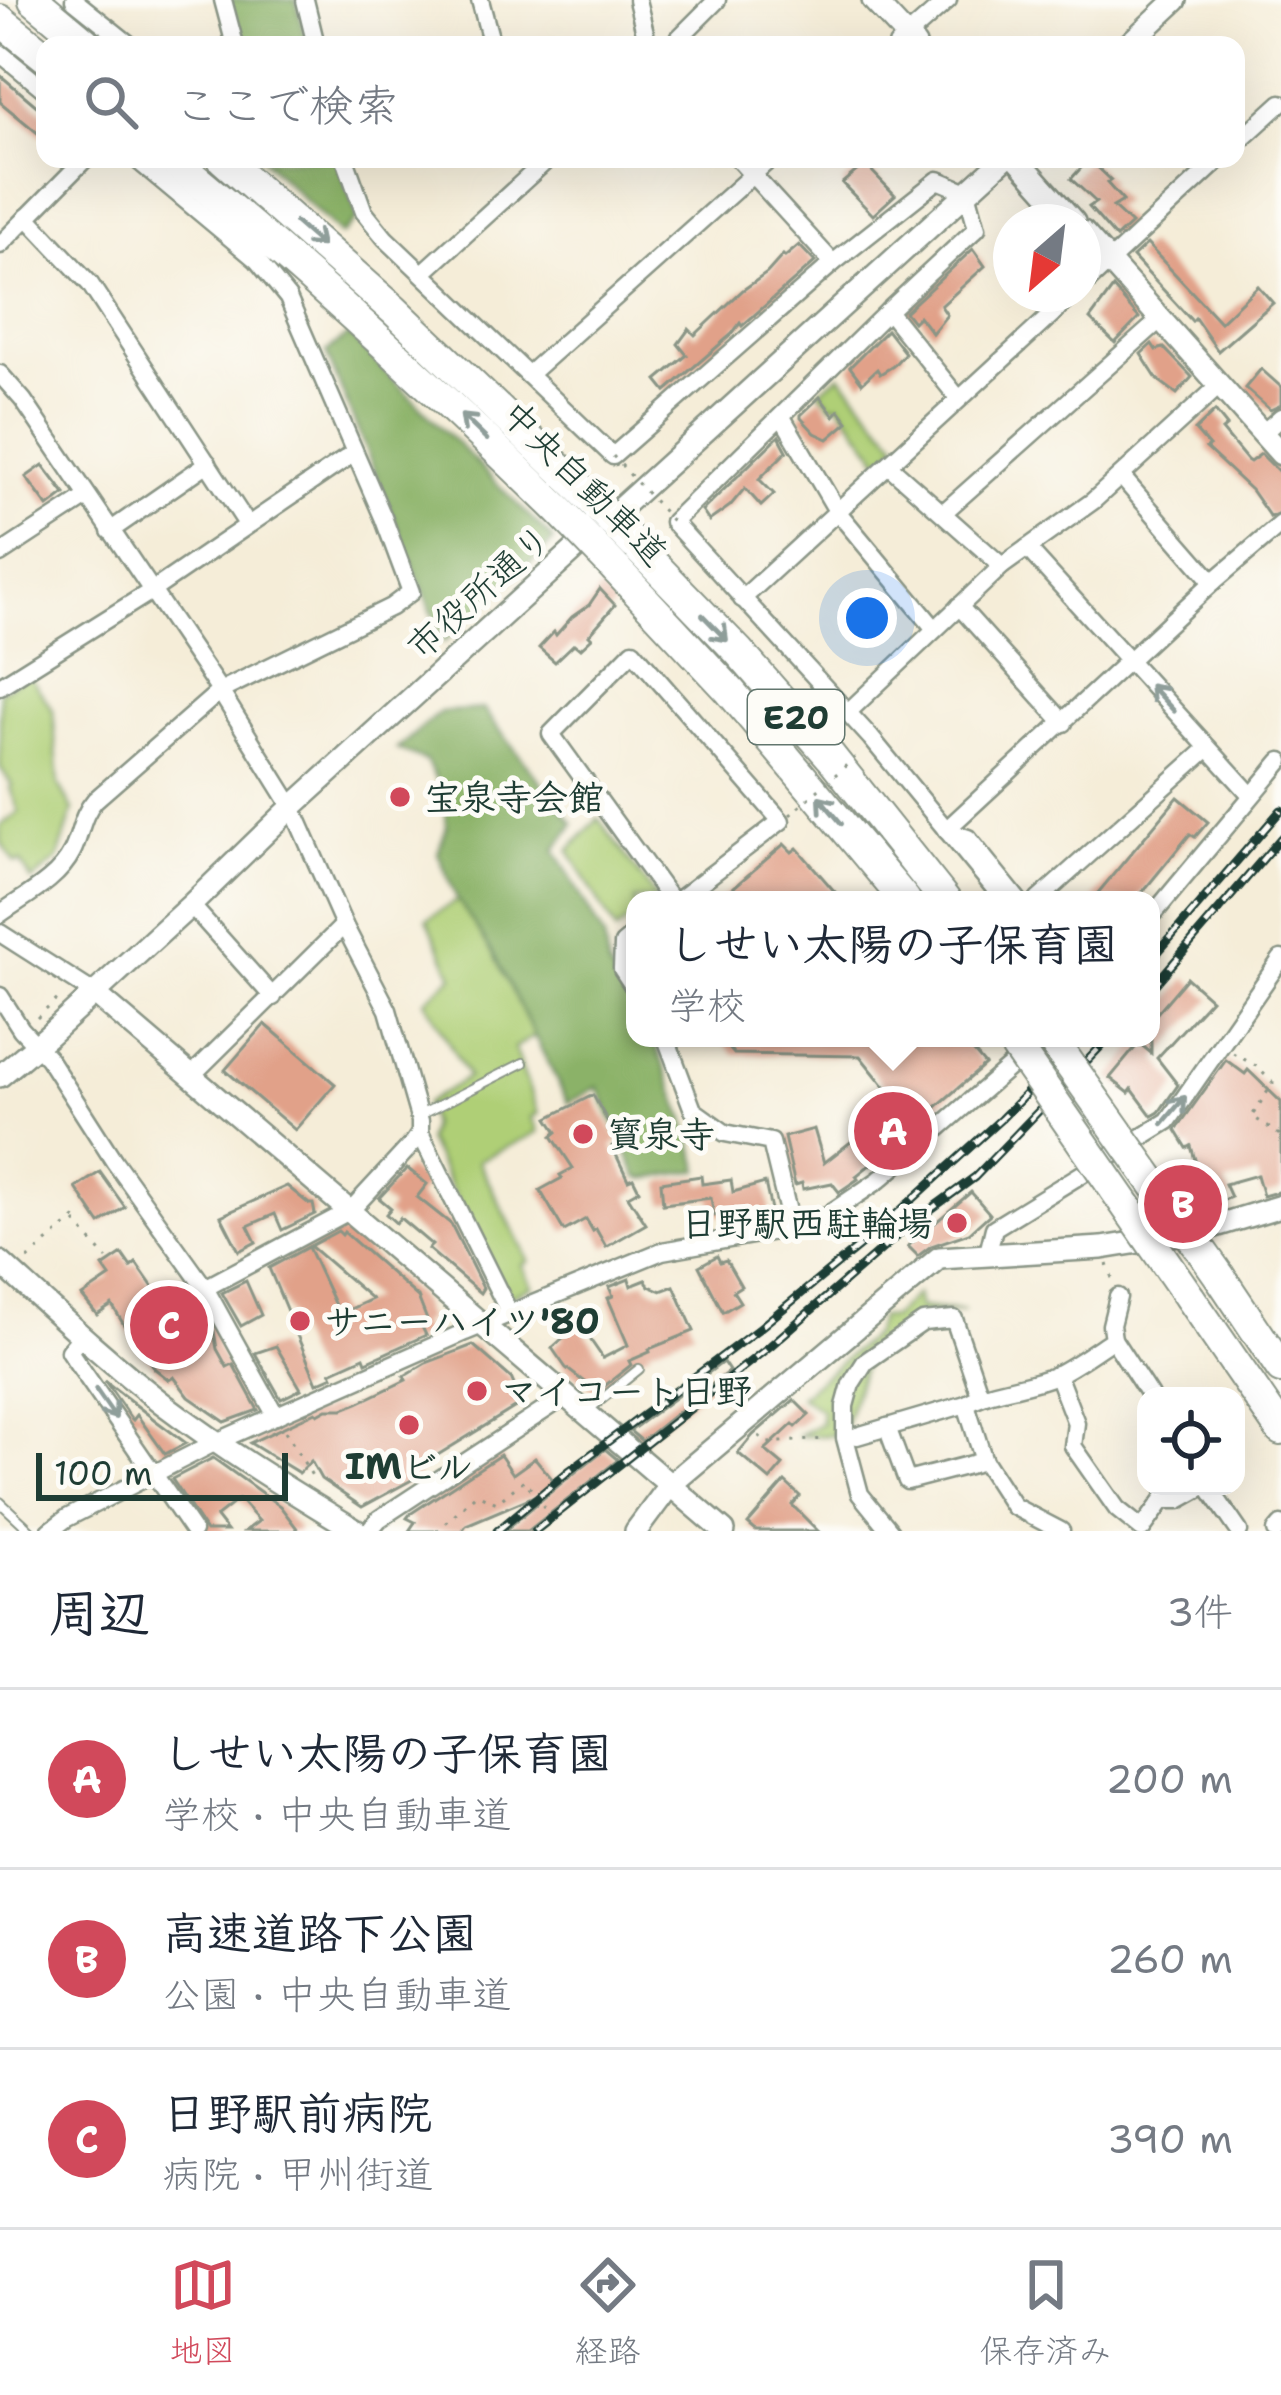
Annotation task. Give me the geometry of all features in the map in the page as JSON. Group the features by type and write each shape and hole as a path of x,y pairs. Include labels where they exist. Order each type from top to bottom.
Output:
{"highway":[{"path":"34,0 77,36"},
{"path":"0,20 36,49"},
{"name":"中央自動車道","path":"181,168 468,421 568,498"},
{"name":"中央自動車道","path":"233,168 394,310 625,556 738,652 831,757 937,891"},
{"name":"中央自動車道","path":"625,556 730,692 897,891"},
{"path":"1016,1047 1281,1430"},
{"path":"1053,1047 1281,1368"}],"street":[{"path":"74,0 119,36"},
{"path":"224,0 233,36"},
{"path":"305,0 314,36"},
{"path":"481,0 490,36"},
{"path":"637,0 646,36"},
{"path":"681,36 717,0"},
{"path":"873,0 902,36"},
{"path":"913,36 948,0"},
{"path":"1138,36 1176,0"},
{"path":"0,53 36,82"},
{"path":"1245,137 1278,112"},
{"path":"0,245 76,168"},
{"path":"0,914 58,874 72,852 85,812 220,691 391,607 411,592 288,298 257,260 147,168"},
{"path":"348,168 364,212 385,238 613,456 833,263 938,180 967,192 977,228 673,522 848,712 997,891"},
{"path":"523,168 526,179"},
{"path":"423,273 538,168"},
{"path":"746,168 833,263"},
{"path":"528,375 760,168"},
{"name":"市役所通り","path":"0,1076 34,1034 94,993 994,168"},
{"path":"1026,168 1059,204"},
{"path":"1101,270 1210,168"},
{"path":"27,217 90,284 247,524"},
{"path":"1101,252 1281,454"},
{"path":"888,310 959,399"},
{"path":"742,599 1054,312"},
{"path":"944,512 1161,319"},
{"path":"0,374 23,400 153,590 292,807 388,1010 419,1124 510,1314"},
{"path":"848,712 1002,566 1093,501 1220,385"},
{"path":"782,417 837,512 935,629"},
{"path":"1263,434 1281,417"},
{"path":"0,686 153,590 354,452"},
{"path":"110,530 208,463"},
{"path":"888,465 1002,566"},
{"path":"1120,476 1214,582"},
{"path":"0,554 87,497"},
{"path":"946,830 1281,524"},
{"path":"1027,548 1251,795"},
{"path":"959,606 1064,723"},
{"path":"667,891 551,734 633,651 781,821 686,891"},
{"path":"1048,891 1208,748"},
{"path":"1160,905 1281,761"},
{"path":"946,830 968,838 1011,891"},
{"path":"191,905 273,997"},
{"path":"192,1075 344,925"},
{"path":"0,933 94,993 484,1324 559,1401 586,1412 724,1531"},
{"path":"626,941 622,944 626,975"},
{"path":"988,1253 994,1228 1168,1121 1281,959"},
{"path":"0,996 22,1029 34,1034 114,1160 205,1288 276,1416"},
{"path":"669,1047 693,1110 725,1133 771,1142 792,1228"},
{"path":"50,1531 216,1442 662,1251 823,1218 880,1180 1035,1047"},
{"path":"205,1288 351,1210 419,1124"},
{"path":"636,1531 655,1519 670,1485 939,1258 1102,1248 1212,1227 1281,1206"},
{"path":"11,1263 124,1373 216,1442 357,1531"},
{"path":"1118,1297 1113,1339 1144,1387"},
{"path":"890,1531 860,1495 844,1406 865,1362 923,1322 954,1319 984,1461 1013,1506 1061,1531"},
{"path":"82,1336 69,1352 193,1531"},
{"path":"851,1437 1057,1374 1113,1339"},
{"path":"1057,1374 1076,1423 1073,1446 1117,1509 1142,1528 1163,1500 1188,1495"},
{"path":"369,1531 379,1519 559,1401"},
{"path":"887,1427 907,1481 984,1461"},
{"path":"1213,1495 1239,1531"}],"lane":[{"path":"419,1124 523,1063"},
{"path":"586,1412 639,1369"},
{"path":"0,1502 31,1531"}],"path":[{"path":"613,456 673,522"},
{"path":"790,815 860,753"},
{"path":"34,1034 70,988"},
{"path":"1221,1046 1256,1066 1273,1083 1252,1116 1281,1136"},
{"path":"11,1263 82,1212"},
{"path":"74,1220 106,1259"},
{"path":"1102,1248 1118,1297"},
{"path":"276,1416 321,1491"},
{"path":"744,1422 767,1442 851,1437"},
{"path":"437,1531 476,1494 496,1503 524,1480 545,1507"}],"green space":[{"path":"228,0 296,0 306,36 237,36"},
{"path":"271,168 341,168 358,218 341,235"},
{"path":"349,335 554,541 444,642 326,352"},
{"path":"840,375 898,444 881,461 839,403 832,405 819,391"},
{"path":"28,674 53,710 59,785 73,810 58,859 32,881 0,841 0,826 19,812 12,785 0,767 0,692"},
{"path":"483,709 574,824 555,850 604,938 608,967 626,996 626,1047 656,1047 700,1170 638,1177 598,1087 568,1103 493,953 456,897 438,853 447,827 442,791 426,761 397,749 440,712"},
{"path":"598,818 651,891 626,891 626,923 616,931 569,851"},
{"path":"458,900 493,953 535,1036 514,1048 538,1114 531,1117 538,1132 478,1161 529,1261 522,1265 532,1286 510,1296 503,1293 427,1140 431,1124 425,1104 468,1077 425,1000 453,976 427,919"},
{"path":"916,1294 919,1308 965,1311 922,1314 866,1358 842,1435 797,1436 821,1423 821,1410 800,1396 873,1335 880,1317 892,1318"}],"building":[{"path":"0,75 36,105 36,132 0,102"},
{"path":"860,168 869,168 895,195 873,215 842,183"},
{"path":"1081,168 1098,168 1111,180 1107,183 1123,201 1113,207 1131,224 1116,238 1101,221 1101,204 1071,179"},
{"path":"1147,244 1220,322 1258,286 1273,303 1218,351 1195,318 1192,321 1133,257"},
{"path":"799,245 815,262 666,391 657,380 687,355 678,344 689,329 695,335"},
{"path":"973,249 985,266 941,306 947,315 932,333 919,316 913,322 905,312"},
{"path":"1113,288 1139,318 1115,343 1090,319 1101,312"},
{"path":"887,330 905,353 893,366 880,374 877,369 862,383 850,367"},
{"path":"1152,344 1156,350 1164,348 1192,377 1177,394 1157,379 1141,354"},
{"path":"1261,369 1281,387 1281,405 1270,410 1245,388"},
{"path":"820,397 834,416 839,410 848,422 828,439 801,418"},
{"path":"1215,411 1227,426 1222,430 1247,460 1261,454 1281,474 1281,512 1270,517 1251,490 1206,448 1209,446 1195,430"},
{"path":"779,436 787,451 759,479 774,494 761,506 745,488 709,521 702,511"},
{"path":"43,465 65,494 48,507 26,477"},
{"path":"600,589 615,605 589,635 592,638 580,649 574,644 555,662 539,648 589,605"},
{"path":"1178,797 1208,822 1195,837 1190,834 1143,891 1100,891"},
{"path":"784,844 792,852 797,848 834,891 729,891"},
{"path":"1187,978 1211,999 1157,1058 1178,1085 1152,1116 1132,1089 1129,1093 1110,1078 1136,1047 1151,1053 1151,1047 1160,1047 1160,1010"},
{"path":"265,1024 335,1084 295,1130 225,1070"},
{"path":"728,1047 970,1047 985,1065 908,1131 911,1135 895,1149 893,1146 839,1192 832,1183 803,1189 802,1183 795,1185 784,1137 814,1129 824,1163 871,1126 868,1122 893,1097 860,1056 734,1054"},
{"path":"1226,1060 1245,1074 1248,1070 1281,1102 1281,1191 1263,1196 1257,1175 1225,1184 1231,1197 1217,1203 1219,1209 1204,1213 1191,1146 1187,1148 1176,1130"},
{"path":"593,1095 619,1142 612,1146 628,1180 633,1178 639,1190 628,1196 646,1224 606,1247 586,1219 564,1231 540,1190 573,1168 552,1136 557,1132 548,1118"},
{"path":"407,1168 427,1184 417,1197 451,1224 483,1288 480,1293 400,1218 396,1223 386,1214 391,1208 379,1198"},
{"path":"100,1172 125,1207 100,1224 76,1188"},
{"path":"701,1176 702,1184 731,1180 733,1192 765,1183 771,1210 744,1217 743,1210 714,1216 711,1198 663,1204 661,1182"},
{"path":"287,1186 313,1204 315,1214 282,1230 275,1214 248,1226 256,1242 239,1251 221,1216"},
{"name":"日野駅西駐輪場","path":"971,1192 990,1214 969,1233 931,1246 918,1256 908,1246"},
{"path":"338,1231 418,1297 427,1320 420,1323 426,1335 366,1362 364,1357 317,1383 269,1268 308,1247 339,1314 372,1299 310,1246"},
{"path":"122,1254 131,1267 136,1263 162,1300 187,1286 214,1331 227,1367 233,1364 258,1410 225,1422 189,1397 174,1377 169,1380 155,1369 112,1305 97,1315 82,1296 110,1277 103,1267"},
{"path":"717,1256 720,1262 726,1260 741,1286 733,1291 740,1302 723,1312 699,1266"},
{"path":"629,1279 631,1286 646,1280 661,1291 674,1286 694,1331 629,1361 631,1365 597,1392 566,1368 552,1348 578,1322 603,1358 628,1345 608,1298 613,1296 609,1287"},
{"path":"246,1281 261,1315 241,1326 222,1293"},
{"path":"473,1345 511,1378 522,1403 415,1469 419,1476 362,1507 321,1479 311,1461 299,1473 250,1443 316,1412 358,1403 406,1380 404,1376 426,1363"},
{"path":"276,1346 301,1389 281,1399 255,1353"},
{"path":"723,1362 729,1371 642,1441 630,1431"},
{"path":"105,1381 186,1443 165,1454"},
{"path":"794,1400 809,1415 765,1450 783,1465 770,1480 738,1453"},
{"path":"605,1449 618,1460 528,1531 504,1531"},
{"path":"500,1455 513,1474 535,1458 558,1486 466,1525 462,1531 409,1531 415,1522 407,1518 410,1514"},
{"path":"213,1458 280,1506 299,1531 245,1531 259,1521 239,1499 216,1517 227,1531 206,1531 172,1479"},
{"path":"785,1482 800,1496 792,1505 818,1531 756,1531 748,1524"}],"railway":[{"path":"1160,950 1281,810"},
{"path":"1160,979 1281,838"},
{"path":"497,1531 880,1229 1072,1047"},
{"path":"535,1531 770,1346 912,1223 975,1177 1100,1047"}],"place":[{"name":"宝泉寺会館","path":"400,797"},
{"name":"しせい太陽の子保育園","path":"893,1131"},
{"name":"寳泉寺","path":"583,1134"},
{"name":"高速道路下公園","path":"1183,1204"},
{"name":"日野駅西駐輪場","path":"957,1223"},
{"name":"サニーハイツ'80","path":"300,1321"},
{"name":"日野駅前病院","path":"169,1325"},
{"name":"マイコート日野","path":"477,1391"},
{"name":"IMビル","path":"409,1425"}]}
